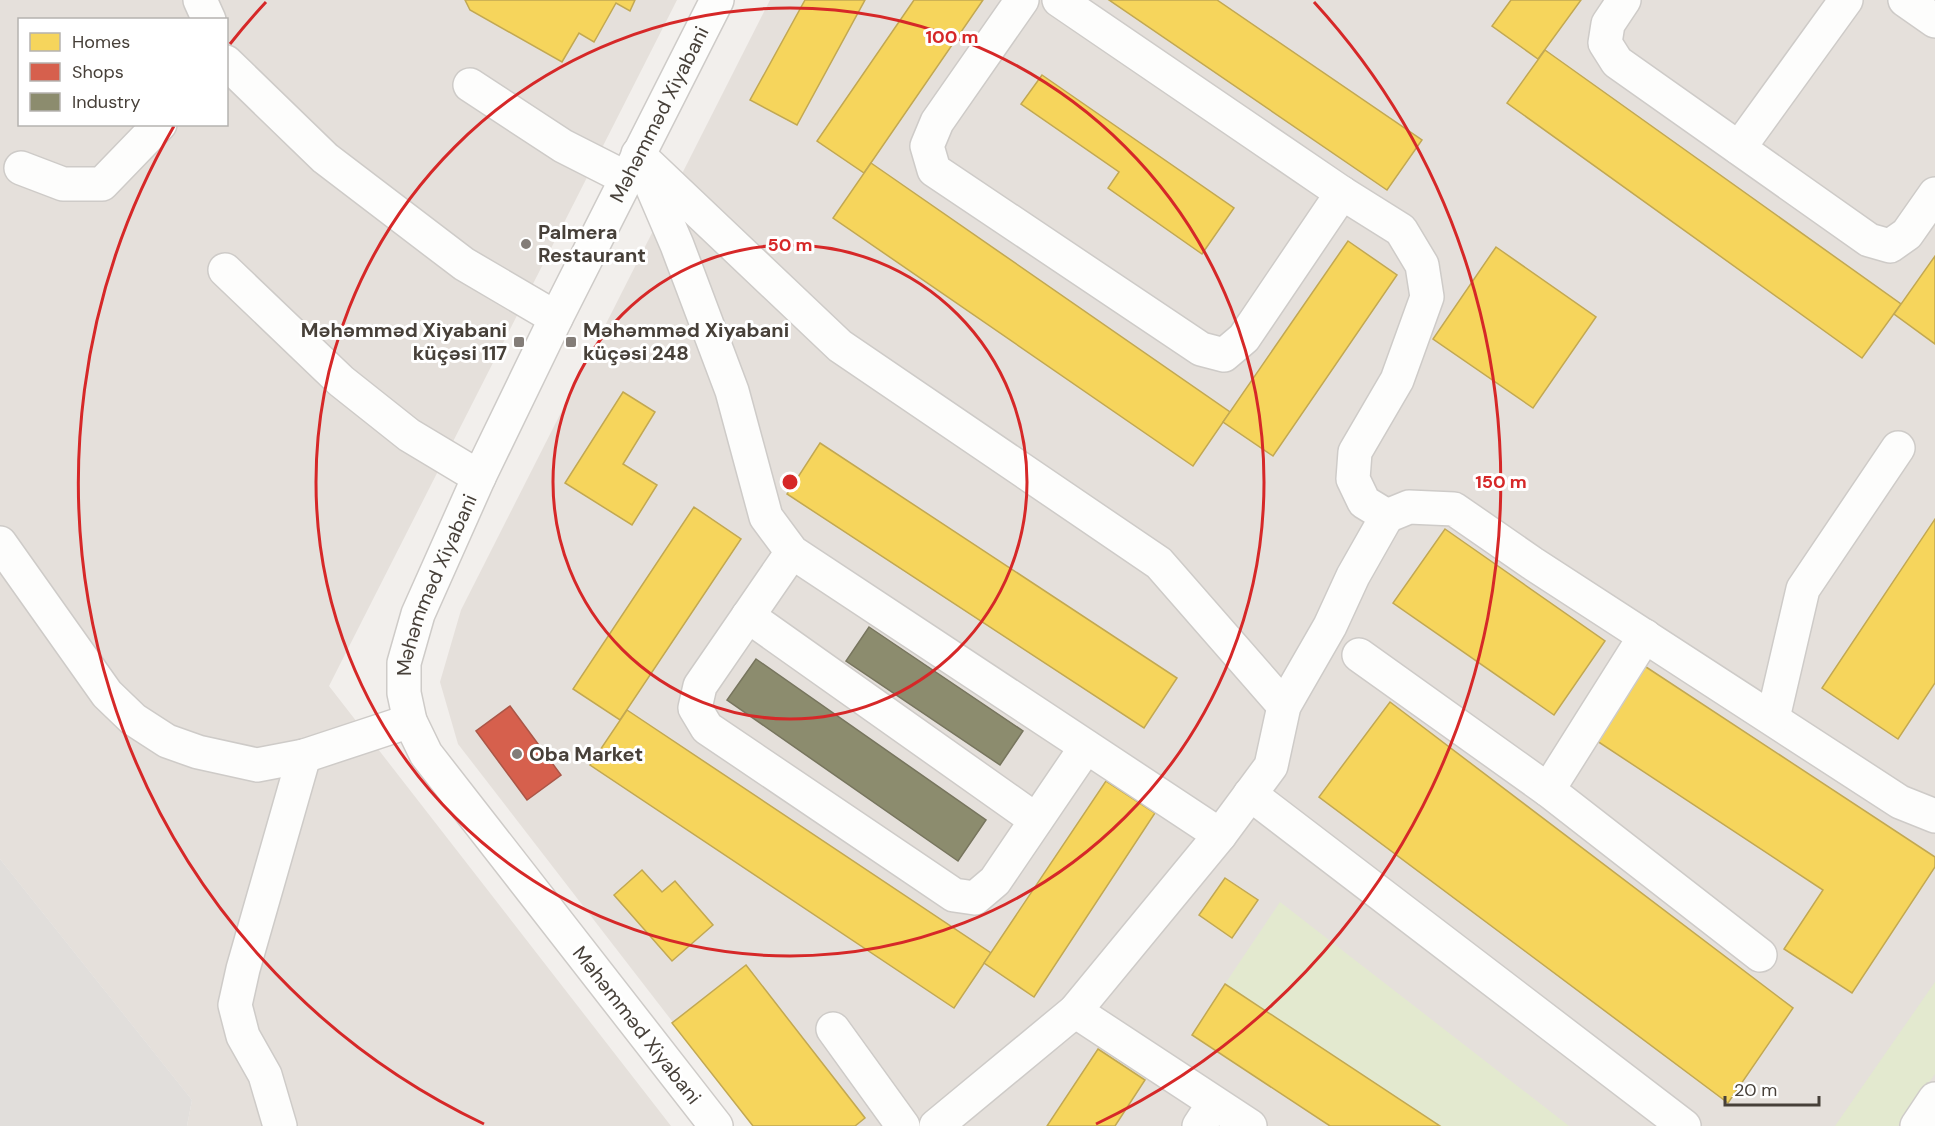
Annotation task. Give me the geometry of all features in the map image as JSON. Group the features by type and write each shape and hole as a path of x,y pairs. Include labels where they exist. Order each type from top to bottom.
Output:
{"street":[{"path":"200,0 208,18"},
{"name":"Məhəmməd Xiyabani","path":"716,1126 426,754 410,721 404,693 404,663 418,614 479,477 556,318 717,0"},
{"path":"1022,0 937,122 927,146 934,170 1200,349 1224,355 1244,338 1342,193"},
{"path":"1059,0 1342,193 1401,230 1422,265 1427,297 1397,380 1355,452 1353,479 1364,502 1387,516"},
{"path":"1624,0 1608,24 1605,43 1617,62 1869,240 1890,246 1907,234 1935,194"},
{"path":"1739,148 1846,0"},
{"path":"1905,0 1935,21"},
{"path":"228,64 325,158 464,264 556,318"},
{"path":"470,85 563,146 632,166 840,346 1159,563 1284,706"},
{"path":"21,168 63,183 102,184 158,126"},
{"path":"632,166 676,245 732,391 766,517 792,552 1220,835"},
{"path":"225,270 341,381 409,435 479,477"},
{"path":"1773,718 1803,589 1898,448"},
{"path":"936,1126 1075,1011 1220,835 1271,766 1284,706 1330,626 1353,576 1387,516 1409,507 1454,509 1900,802 1935,816"},
{"path":"0,543 107,694 133,719 167,741 198,752 257,765 304,756 410,721"},
{"path":"792,552 700,686 695,708 706,728 954,895 975,898 995,881 1086,747"},
{"path":"748,616 1036,820"},
{"path":"1548,790 1645,636"},
{"path":"1359,655 1548,790 1760,955"},
{"path":"280,1126 265,1075 243,1036 235,1005 243,969 304,756"},
{"path":"1250,794 1684,1126"},
{"path":"1075,1011 1207,1114 1250,1126"},
{"path":"833,1029 903,1126"},
{"path":"1917,1126 1935,1100"}],"shaded area":[{"path":"0,0 677,0 329,686 671,1126 187,1126 192,1100 0,859"},
{"path":"770,0 1935,0 1935,1126 753,1126 458,744 440,682 461,610"},
{"path":"0,859 192,1100 187,1126 0,1126"}],"green space":[{"path":"1280,902 1569,1126 1440,1126 1225,984"},
{"path":"1935,982 1935,1074 1898,1126 1835,1126"}],"building: Homes":[{"path":"465,0 635,0 630,11 616,3 594,42 579,33 562,62 470,10"},
{"path":"805,0 865,0 797,125 750,100"},
{"path":"914,0 983,0 864,173 817,141"},
{"path":"1109,0 1217,0 1422,140 1387,190"},
{"path":"1511,0 1581,0 1538,59 1492,26"},
{"path":"1545,50 1901,304 1862,358 1507,103"},
{"path":"1042,75 1234,208 1202,254 1108,188 1119,172 1021,104"},
{"path":"871,163 1230,412 1193,466 833,218"},
{"path":"1348,241 1397,275 1273,456 1223,422"},
{"path":"1496,247 1596,317 1533,408 1433,339"},
{"path":"1935,256 1935,344 1894,314"},
{"path":"623,392 655,412 623,464 657,485 632,525 565,483"},
{"path":"820,443 1177,678 1144,728 787,494"},
{"path":"694,507 741,539 620,720 573,689"},
{"path":"1935,519 1935,683 1898,739 1822,688"},
{"path":"1445,529 1605,641 1554,715 1393,603"},
{"path":"1643,665 1935,857 1935,867 1852,993 1784,949 1823,890 1594,739"},
{"path":"1390,702 1793,1008 1728,1103 1319,797"},
{"path":"627,710 991,953 954,1008 590,765"},
{"path":"1106,781 1155,813 1034,997 984,963"},
{"path":"642,870 662,892 675,881 713,925 672,961 614,895"},
{"path":"1225,878 1258,900 1232,938 1199,915"},
{"path":"746,965 865,1118 855,1126 753,1126 672,1023"},
{"path":"1225,984 1440,1126 1330,1126 1192,1035"},
{"path":"1098,1049 1145,1080 1115,1126 1047,1126"}],"building: Shops":[{"path":"510,706 561,775 527,800 476,731"}],"building: Industry":[{"path":"869,627 1023,731 1000,765 846,661"},
{"path":"756,659 986,820 958,861 727,700"}],"place":[{"name":"Palmera Restaurant","path":"526,244"},
{"name":"Məhəmməd Xiyabani küçəsi 117","path":"519,342"},
{"name":"Məhəmməd Xiyabani küçəsi 248","path":"571,342"},
{"name":"Oba Market","path":"517,754"}]}
